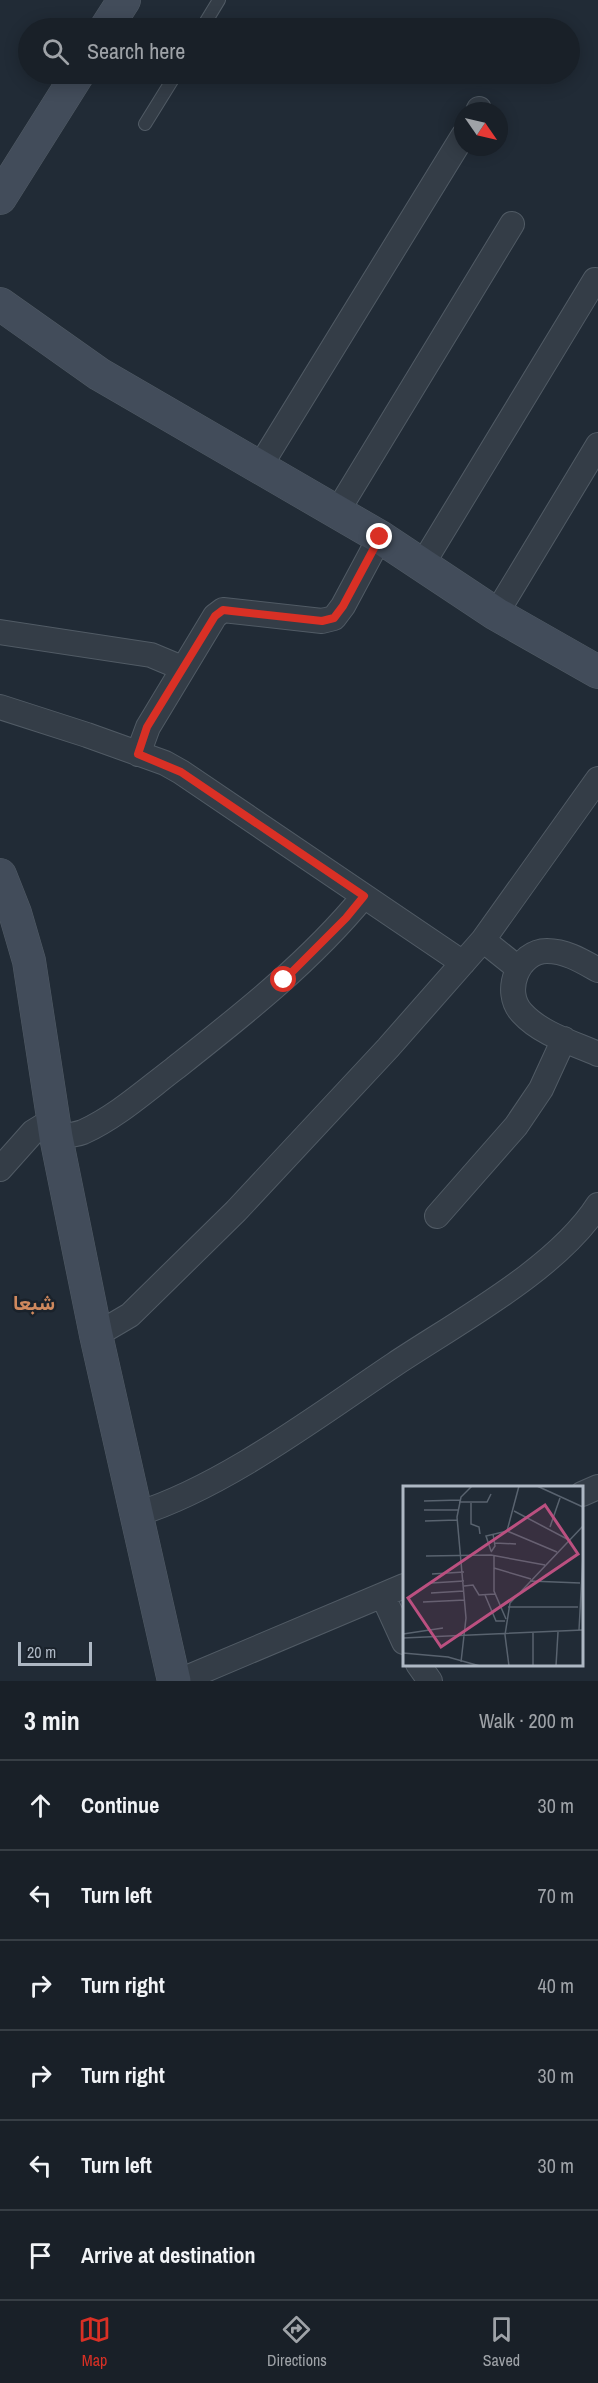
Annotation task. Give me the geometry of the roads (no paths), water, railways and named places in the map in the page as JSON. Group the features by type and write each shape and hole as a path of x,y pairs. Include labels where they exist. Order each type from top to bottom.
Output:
{"street":[{"path":"112,18 124,0"},
{"path":"0,198 72,84"},
{"path":"259,468 454,151"},
{"path":"337,512 512,224"},
{"path":"422,565 595,280"},
{"path":"0,304 99,374 380,537 496,614 598,672"},
{"path":"496,614 598,445"},
{"path":"138,754 147,727 215,616 223,610 322,621 334,618 343,606 380,537"},
{"path":"0,632 151,655 182,668"},
{"path":"0,708 138,754 181,772 463,963"},
{"path":"96,1335 130,1315 236,1211 463,963 483,940 598,779"},
{"path":"0,875 15,913 29,961 55,1128 96,1335 174,1681"},
{"path":"0,1169 33,1132 55,1128 81,1133 101,1122 185,1060 284,980 346,918 364,896"},
{"path":"483,940 518,968"},
{"path":"598,970 562,952 544,951 529,956 518,968 512,985 514,999 520,1012 540,1028 598,1054"},
{"path":"438,1216 516,1126 542,1089 564,1039"},
{"path":"137,1514 160,1506 244,1462 333,1406 531,1272 570,1239 598,1207"},
{"path":"583,1494 598,1487"},
{"path":"179,1681 394,1591 403,1633"},
{"path":"419,1666 430,1681"}],"lane":[{"path":"208,18 219,0"},
{"path":"145,124 170,84"}],"district":[{"name":"شبعا","path":"34,1303"}]}
